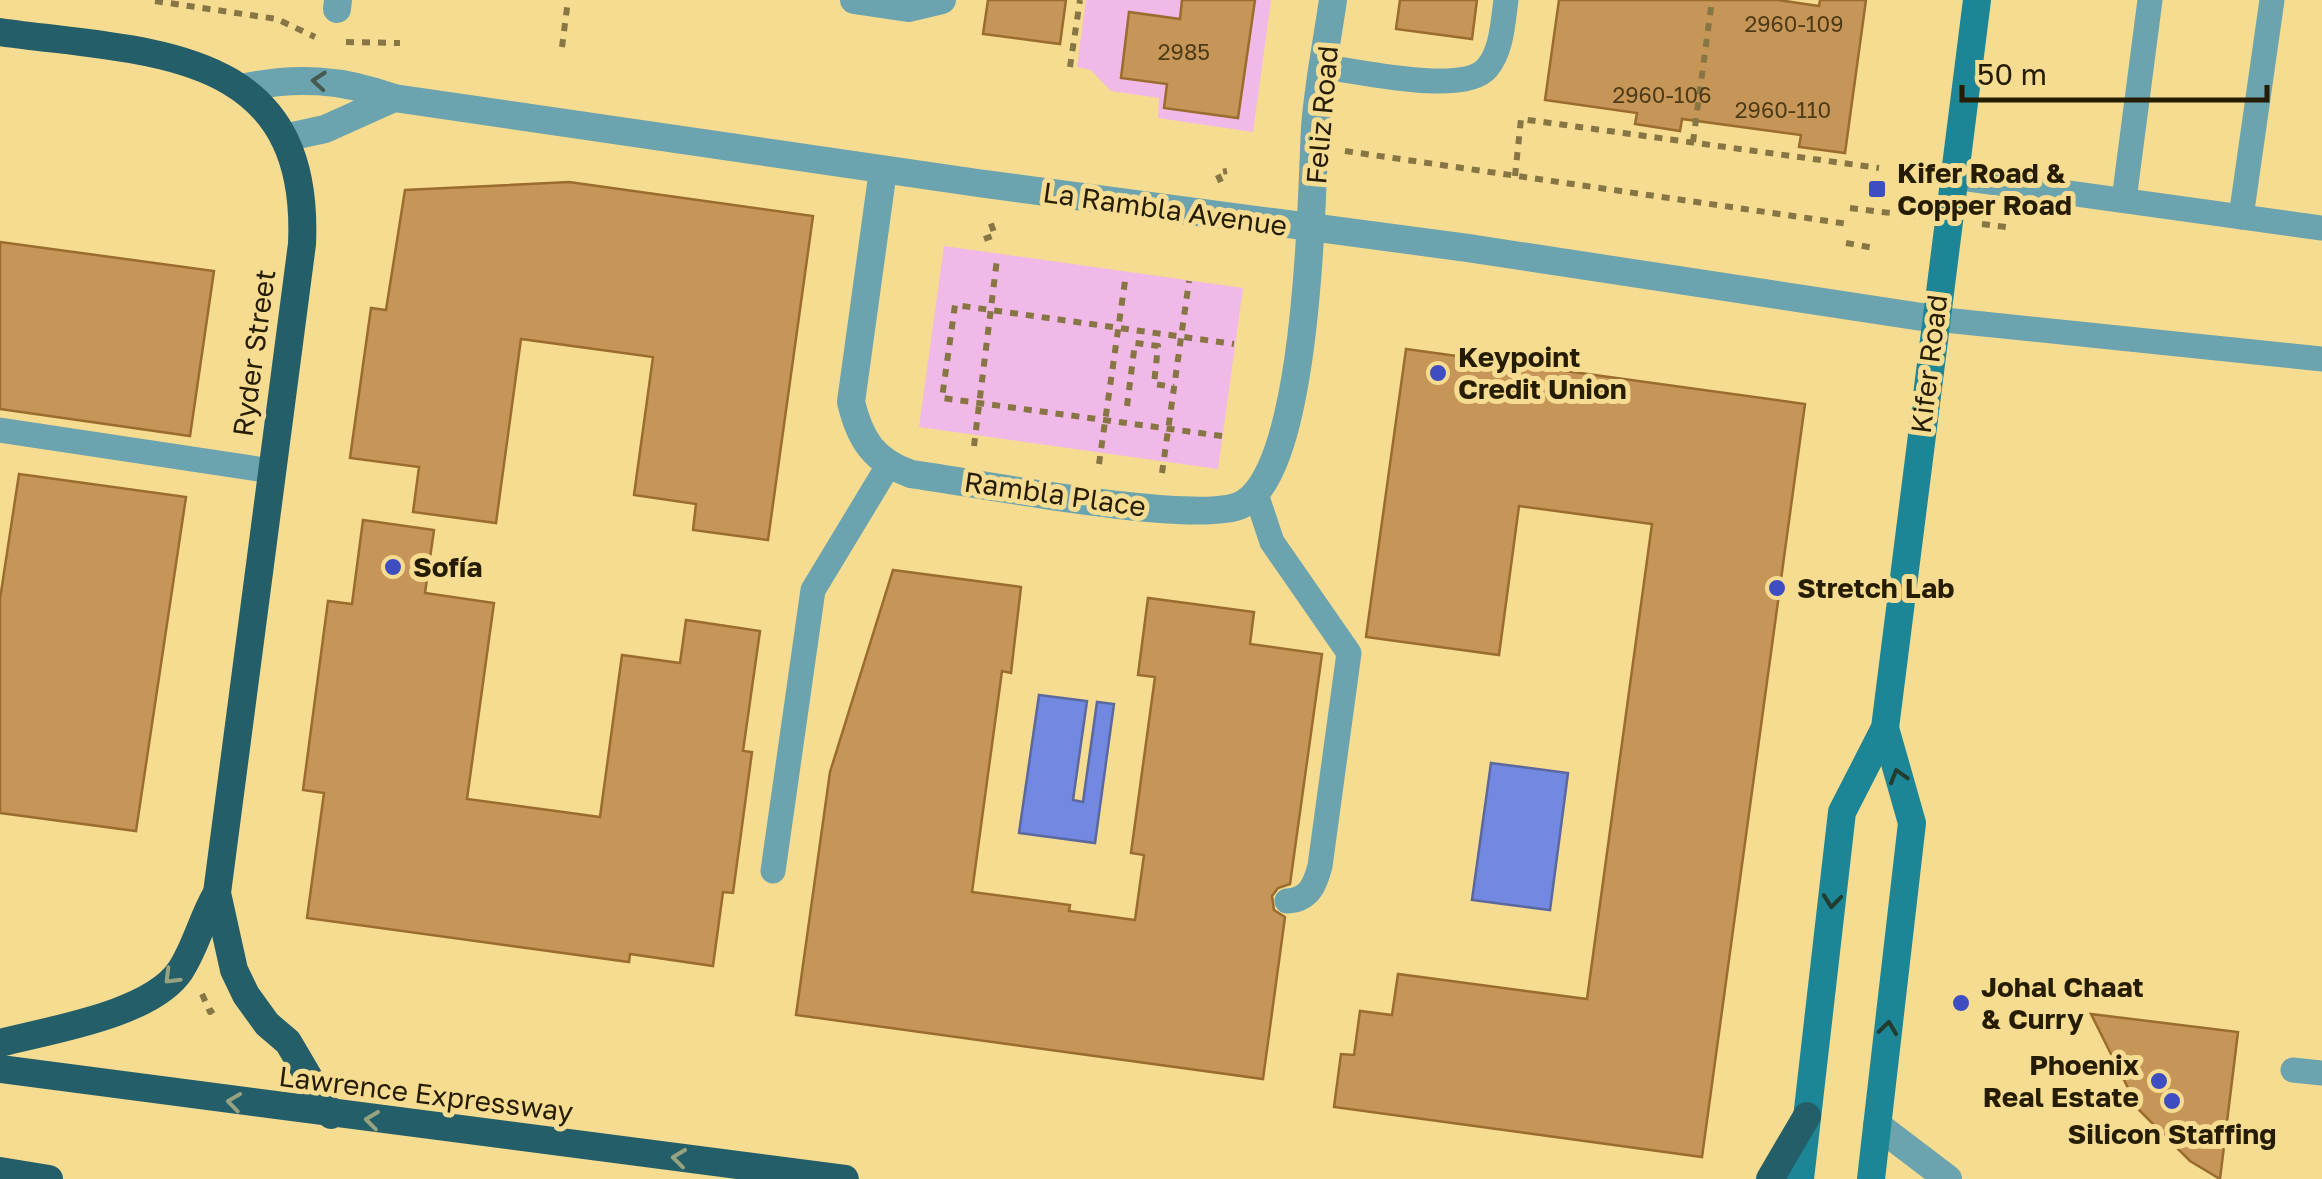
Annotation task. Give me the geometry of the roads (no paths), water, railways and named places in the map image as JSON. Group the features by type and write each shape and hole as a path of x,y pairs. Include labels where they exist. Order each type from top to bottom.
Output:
{"highway":[{"name":"Ryder Street","path":"0,32 179,58 241,88 262,106 284,138 299,171 303,230 217,893"},
{"path":"0,1043 125,1009 146,999 178,975 217,893"},
{"path":"217,893 234,970 246,995 267,1024 288,1042 331,1115"},
{"name":"Lawrence Expressway","path":"0,1069 845,1179"},
{"path":"1770,1179 1807,1116"},
{"path":"0,1171 49,1179"}],"main road":[{"name":"Kifer Road","path":"1800,1179 1842,812 1885,728 1977,0"},
{"name":"Kifer Road","path":"1870,1179 1912,823 1885,728"}],"street":[{"path":"854,0 908,8 942,0"},
{"name":"Feliz Road","path":"1314,230 1316,128 1333,0"},
{"name":"La Rambla Avenue","path":"241,88 288,78 356,84 394,98 883,170 1468,248 1935,319"},
{"path":"284,138 325,129 394,98"},
{"path":"883,170 852,402 857,429 870,450 888,466"},
{"path":"1256,494 1284,442 1314,230"},
{"name":"Rambla Place","path":"888,466 910,474 1193,513 1241,505 1256,494"},
{"path":"1877,1125 1948,1179"}],"lane":[{"path":"1324,67 1444,82 1468,79 1486,70 1498,46 1506,0"},
{"path":"2124,200 2150,0"},
{"path":"2241,218 2272,0"},
{"path":"1954,176 2322,228"},
{"path":"1935,319 2322,359"},
{"path":"0,430 271,471"},
{"path":"773,871 813,590 888,466"},
{"path":"1256,494 1272,542 1349,653 1320,866 1314,886 1305,896 1288,902"},
{"path":"2293,1070 2322,1074"}],"water":[{"path":"1039,695 1087,701 1073,800 1083,802 1097,702 1114,704 1095,843 1019,833"},
{"path":"1491,763 1568,773 1550,910 1472,900"}],"place":[{"name":"Kifer Road & Copper Road","path":"1877,189"},
{"name":"Keypoint Credit Union","path":"1438,373"},
{"name":"Sofía","path":"393,567"},
{"name":"Stretch Lab","path":"1777,588"},
{"name":"Johal Chaat & Curry","path":"1961,1003"},
{"name":"Phoenix Real Estate","path":"2159,1081"},
{"name":"Silicon Staffing","path":"2172,1101"}]}
